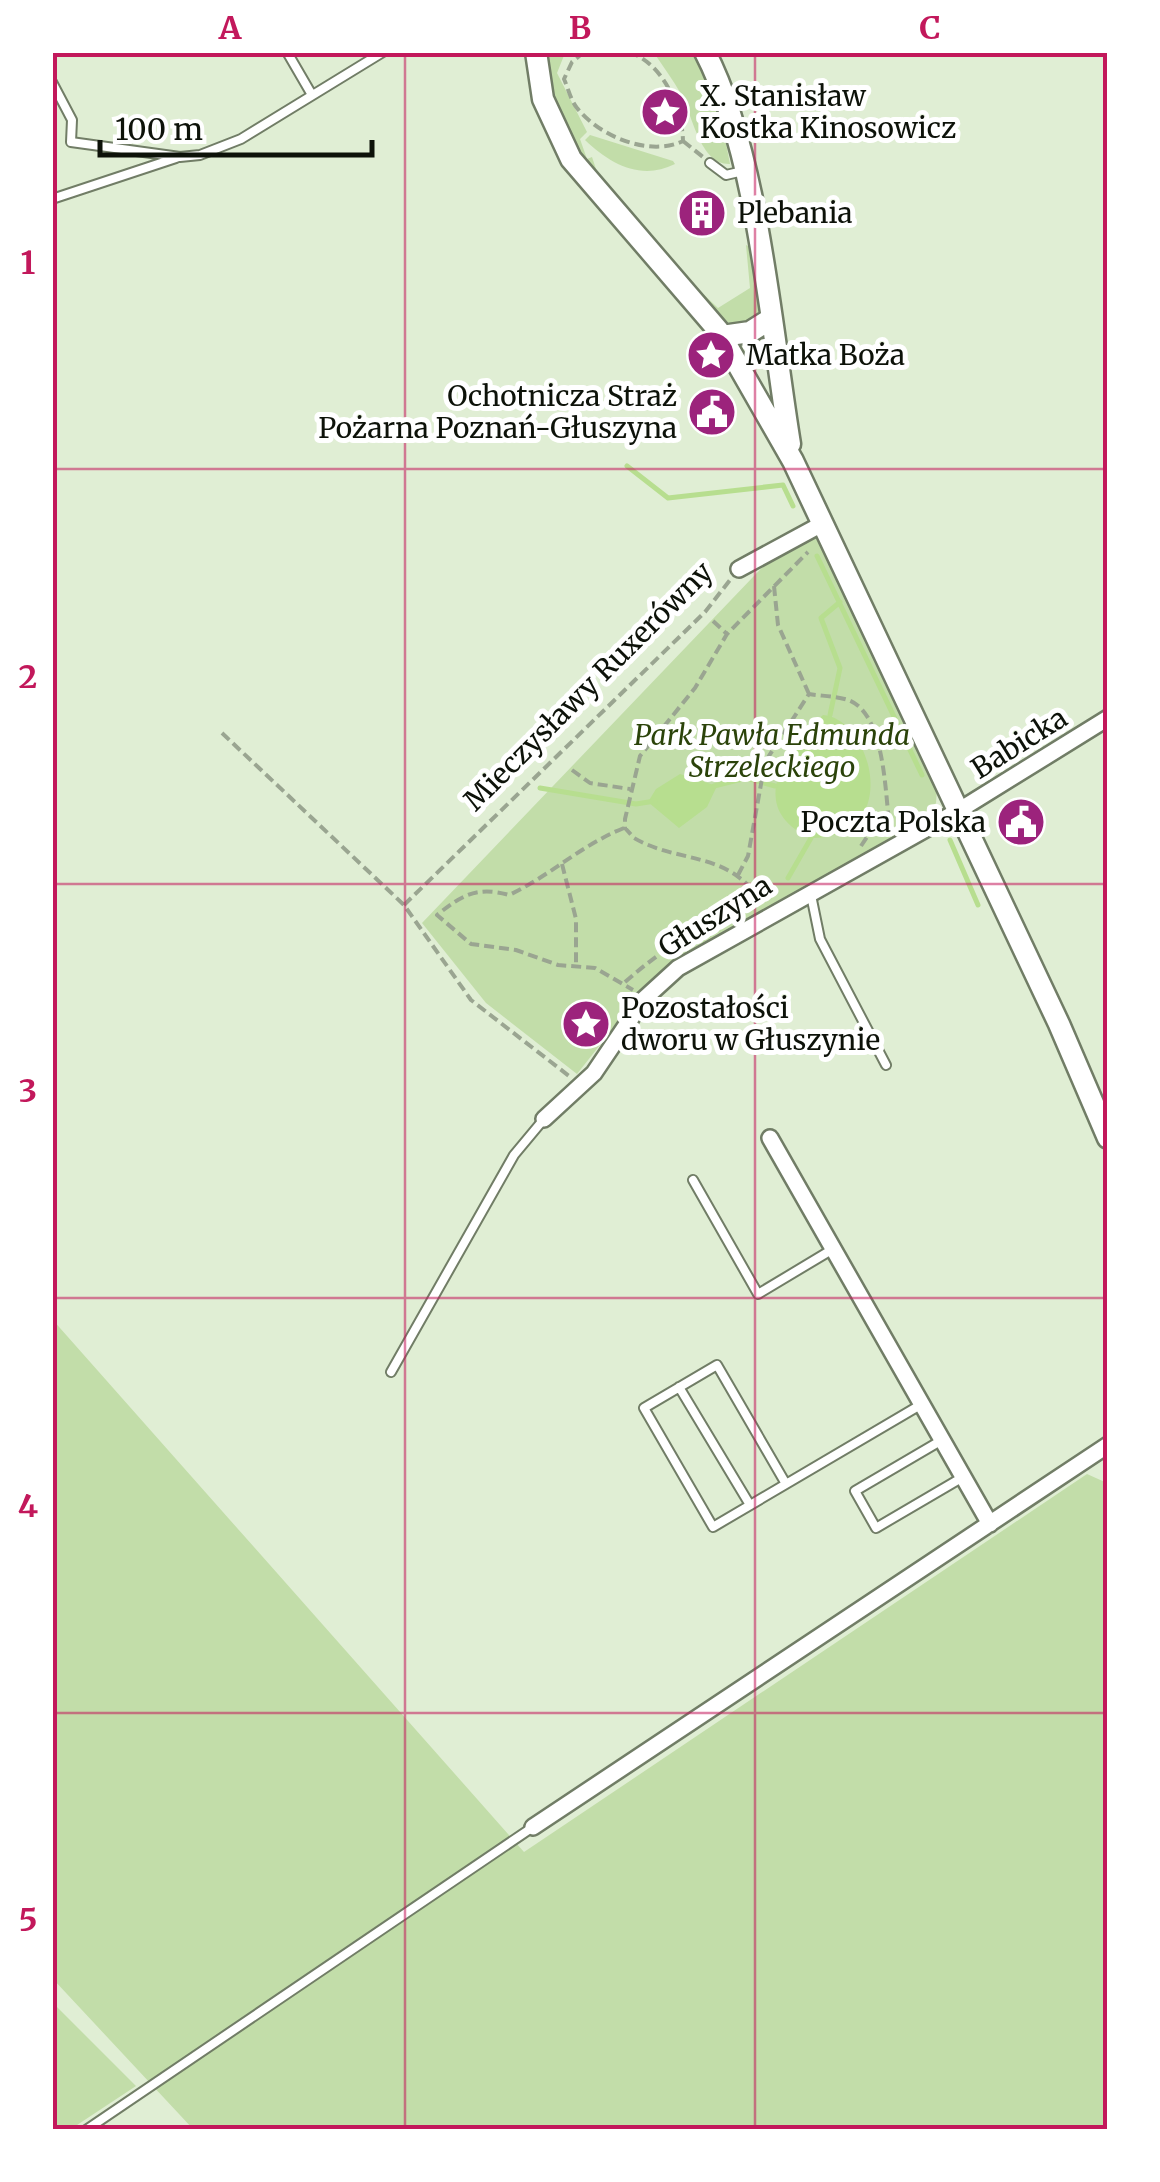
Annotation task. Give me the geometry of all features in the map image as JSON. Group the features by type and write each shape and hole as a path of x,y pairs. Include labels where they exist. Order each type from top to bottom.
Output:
{"street":[{"path":"536,52 543,99 577,169 722,336 793,461 1059,1024 1108,1138"},
{"path":"704,52 720,86 743,171 793,461"},
{"path":"722,336 750,332 769,320"},
{"name":"Mieczysławy Ruxerówny","path":"739,569 824,528"},
{"name":"Babicka","path":"958,810 1108,718"},
{"name":"Głuszyna","path":"544,1119 580,1085 644,1000 678,968 765,908 810,890 958,810"},
{"path":"770,1138 990,1524"},
{"path":"534,1827 1108,1445"},
{"path":"1085,1462 1108,1466"}],"lane":[{"path":"287,52 312,95"},
{"path":"52,199 241,139 383,52"},
{"path":"52,82 72,120 70,142 180,157"},
{"path":"710,163 726,175 743,171"},
{"path":"810,890 820,939 886,1065"},
{"path":"391,1372 514,1155 544,1119"},
{"path":"693,1180 758,1294 834,1249"},
{"path":"786,1484 717,1365 644,1408 713,1526 786,1484 922,1404"},
{"path":"680,1387 750,1505"},
{"path":"942,1440 855,1492 876,1528 963,1477"},
{"path":"86,2130 534,1827"}],"path":[{"path":"584,52 572,62 564,80 577,108 606,131 638,145 663,150 683,142"},
{"path":"629,52 640,54 657,72 682,114 683,142"},
{"path":"683,142 710,163"},
{"path":"624,828 640,756 695,688 727,634 824,528"},
{"name":"Mieczysławy Ruxerówny","path":"404,905 705,612 739,569"},
{"path":"774,586 778,625 809,694"},
{"path":"713,620 727,634"},
{"path":"809,694 857,705 873,729 880,752 892,844"},
{"path":"738,875 748,856 762,774 778,736 809,694"},
{"path":"222,733 404,905 471,1000 580,1085"},
{"path":"572,770 590,783 629,792"},
{"path":"624,828 644,844 713,862 738,875 765,908 706,922 658,953 625,982"},
{"path":"624,828 544,879 509,895 489,889 463,894 437,915 471,944 516,950 558,965 595,968 625,982 644,1000"},
{"path":"562,864 576,919 576,967"}],"green space":[{"path":"543,53 565,53 557,73 587,132 580,139 587,159 592,157 597,172 664,257 718,308 750,288 746,245 752,248 762,308 747,324 734,328 721,316 717,319 608,198 566,130"},
{"path":"654,53 699,53 716,92 730,164 711,157 704,148 681,94"},
{"path":"590,135 675,164 650,171 615,163 585,140"},
{"name":"Park Pawła Edmunda Strzeleckiego","path":"815,531 937,789 936,803 924,820 675,963 642,992 577,1074 486,1003 422,923 773,556"},
{"path":"52,1319 524,1852 1087,1474 1107,1483 1107,2129 193,2129 53,1979"},
{"path":"53,2003 136,2086 71,2129 53,2129"}],"shaded area":[{"path":"823,715 840,721 855,735 870,778 869,800 859,819 840,833 811,838 791,826 780,811 776,796 785,762"},
{"path":"680,774 717,786 707,807 679,828 648,802 656,789"}],"waterway":[{"path":"627,466 668,498 783,485 793,506"},
{"path":"817,556 922,775"},
{"path":"830,715 840,668 821,618 840,602"},
{"path":"714,786 746,778 775,786"},
{"path":"540,788 636,804 655,801"},
{"path":"788,878 811,838"},
{"path":"950,840 978,905"}],"place":[{"name":"X. Stanisław Kostka Kinosowicz","path":"665,112"},
{"name":"Plebania","path":"702,213"},
{"name":"Matka Boża","path":"711,355"},
{"name":"Ochotnicza Straż Pożarna Poznań-Głuszyna","path":"712,412"},
{"name":"Poczta Polska","path":"1021,822"},
{"name":"Pozostałości dworu w Głuszynie","path":"586,1024"}]}
